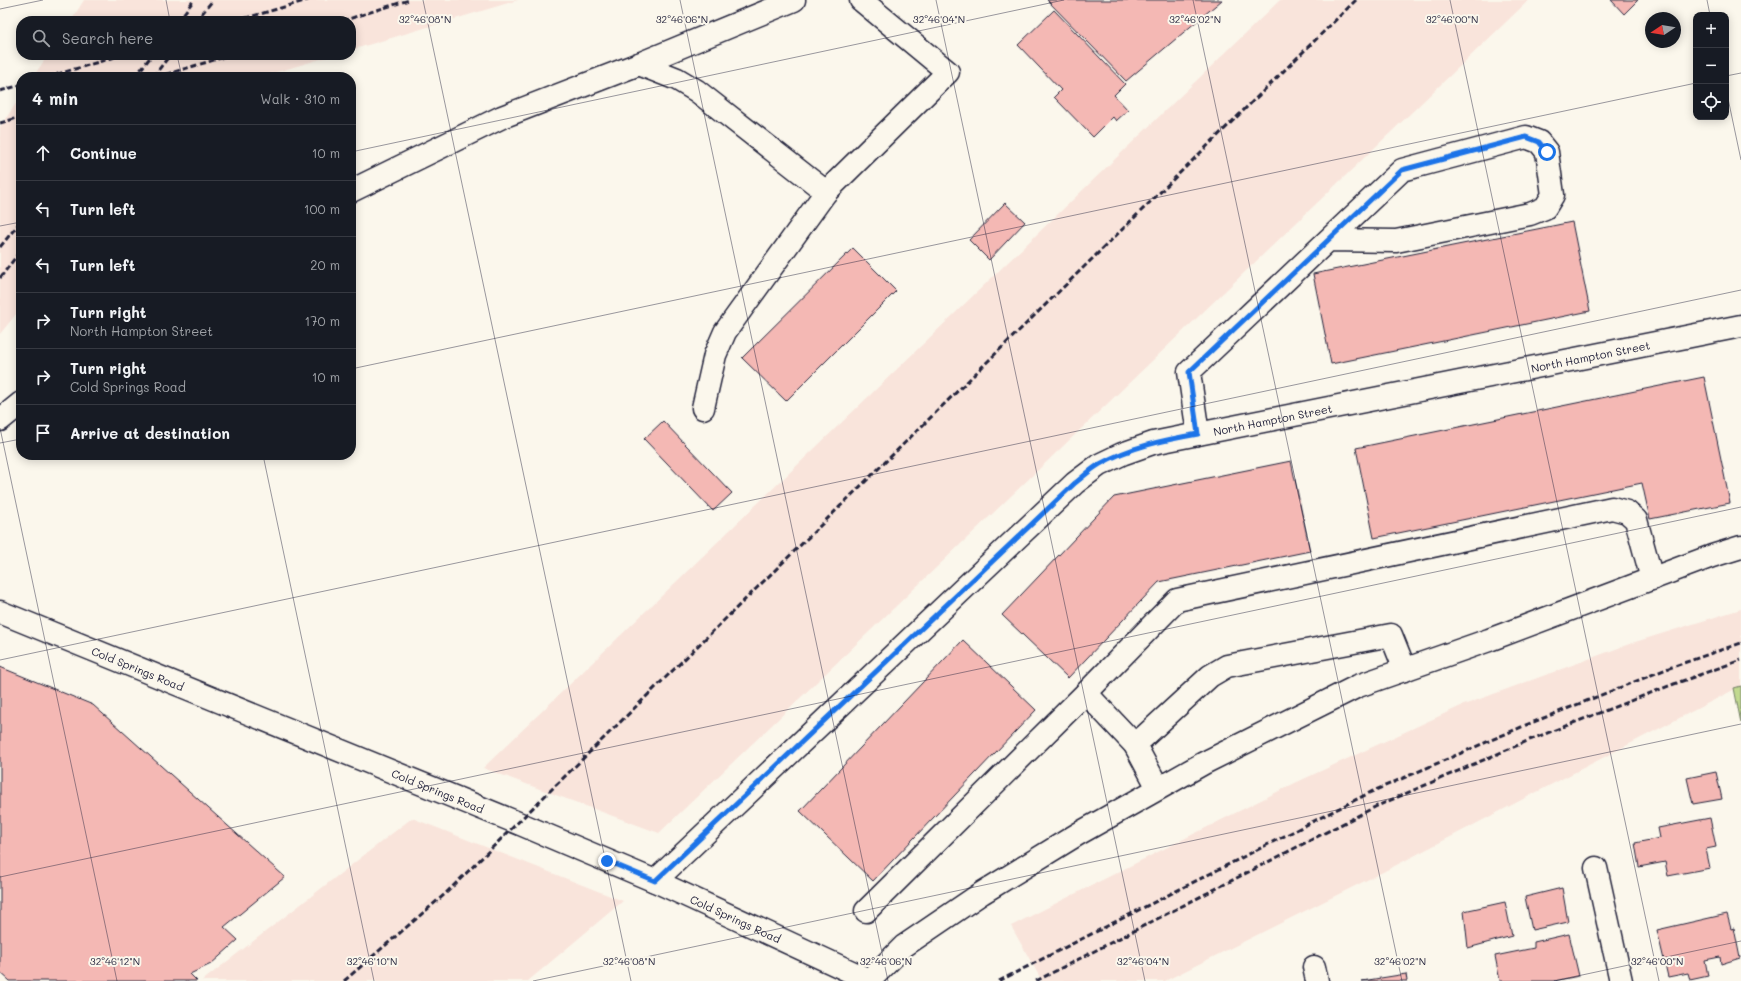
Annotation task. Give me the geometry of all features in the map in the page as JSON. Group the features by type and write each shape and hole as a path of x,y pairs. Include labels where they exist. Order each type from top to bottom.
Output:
{"street":[{"path":"356,188 502,117 639,64 794,0"},
{"path":"703,408 715,355 725,332 826,192 948,72 861,0"},
{"path":"639,64 677,79 697,92 826,192"},
{"path":"1198,434 1189,372 1328,240 1402,170 1526,137 1539,142 1547,152 1553,195 1545,208 1530,214 1396,241 1328,240"},
{"name":"North Hampton Street","path":"655,881 1075,483 1099,464 1153,443 1741,326"},
{"path":"0,420 16,407"},
{"path":"866,911 1086,693 1177,600 1612,508 1627,512 1636,520 1652,579"},
{"path":"871,981 904,946 982,893 1078,834 1204,763 1358,686 1741,547"},
{"name":"Cold Springs Road","path":"0,612 518,822 655,881 871,981"},
{"path":"1135,745 1210,676 1227,666 1391,635 1405,670"},
{"path":"1086,693 1135,745 1158,788"},
{"path":"1596,868 1621,981"}],"shaded area":[{"path":"84,0 518,0 356,49 356,16 74,16"},
{"path":"1280,0 1529,0 659,833 483,768"},
{"path":"45,60 317,60 277,72 36,72"},
{"path":"16,103 16,314 0,334 0,127"},
{"path":"1741,609 1741,686 1383,872 1165,981 1042,981 1011,926 1295,783 1461,706 1632,643"},
{"path":"412,818 623,901 528,981 202,981"}],"green space":[{"path":"1741,686 1741,723 1734,688"}],"building":[{"path":"1047,0 1222,0 1126,81"},
{"path":"1611,0 1638,0 1624,14"},
{"path":"1054,10 1125,84 1114,95 1128,110 1116,121 1113,117 1093,137 1054,97 1061,90 1018,45"},
{"path":"1005,203 1025,222 989,260 969,240"},
{"path":"1572,222 1590,311 1331,364 1313,274"},
{"path":"853,248 896,291 786,401 742,358"},
{"path":"1704,377 1730,503 1650,519 1642,483 1374,538 1356,448"},
{"path":"663,421 732,493 713,511 644,439"},
{"path":"1291,461 1310,551 1159,582 1068,678 1002,615 1114,497"},
{"path":"963,640 1036,710 873,881 800,811"},
{"path":"0,667 93,705 285,877 224,927 238,940 211,964 190,974 197,981 10,981 0,972"},
{"path":"1716,772 1722,799 1693,804 1687,778"},
{"path":"1710,818 1716,847 1706,849 1710,868 1668,876 1665,862 1639,867 1635,843 1660,838 1658,828"},
{"path":"1562,888 1568,922 1532,930 1525,897"},
{"path":"1505,902 1512,936 1468,948 1464,911"},
{"path":"1727,914 1731,929 1734,928 1740,958 1721,964 1720,957 1705,960 1708,976 1690,980 1688,973 1668,977 1657,930"},
{"path":"1569,934 1579,976 1554,981 1500,981 1495,956 1534,948 1534,942"},
{"path":"1406,974 1407,981 1362,981"}],"railway":[{"path":"182,16 194,0"},
{"path":"200,16 213,0"},
{"path":"253,16 308,0"},
{"path":"356,17 409,0"},
{"path":"344,981 445,894 1356,0"},
{"path":"65,72 105,60"},
{"path":"139,72 148,60"},
{"path":"157,72 166,60"},
{"path":"174,72 214,60"},
{"path":"0,91 16,86"},
{"path":"0,123 16,118"},
{"path":"0,247 16,227"},
{"path":"0,278 16,257"},
{"path":"999,981 1371,792 1526,725 1669,668 1741,643"},
{"path":"1036,981 1377,806 1532,739 1674,684 1741,660"}],"route":[{"path":"607,861 655,881 1075,483 1099,464 1122,454 1153,443 1198,434 1189,372 1402,170 1526,137 1539,142 1547,152"}]}
